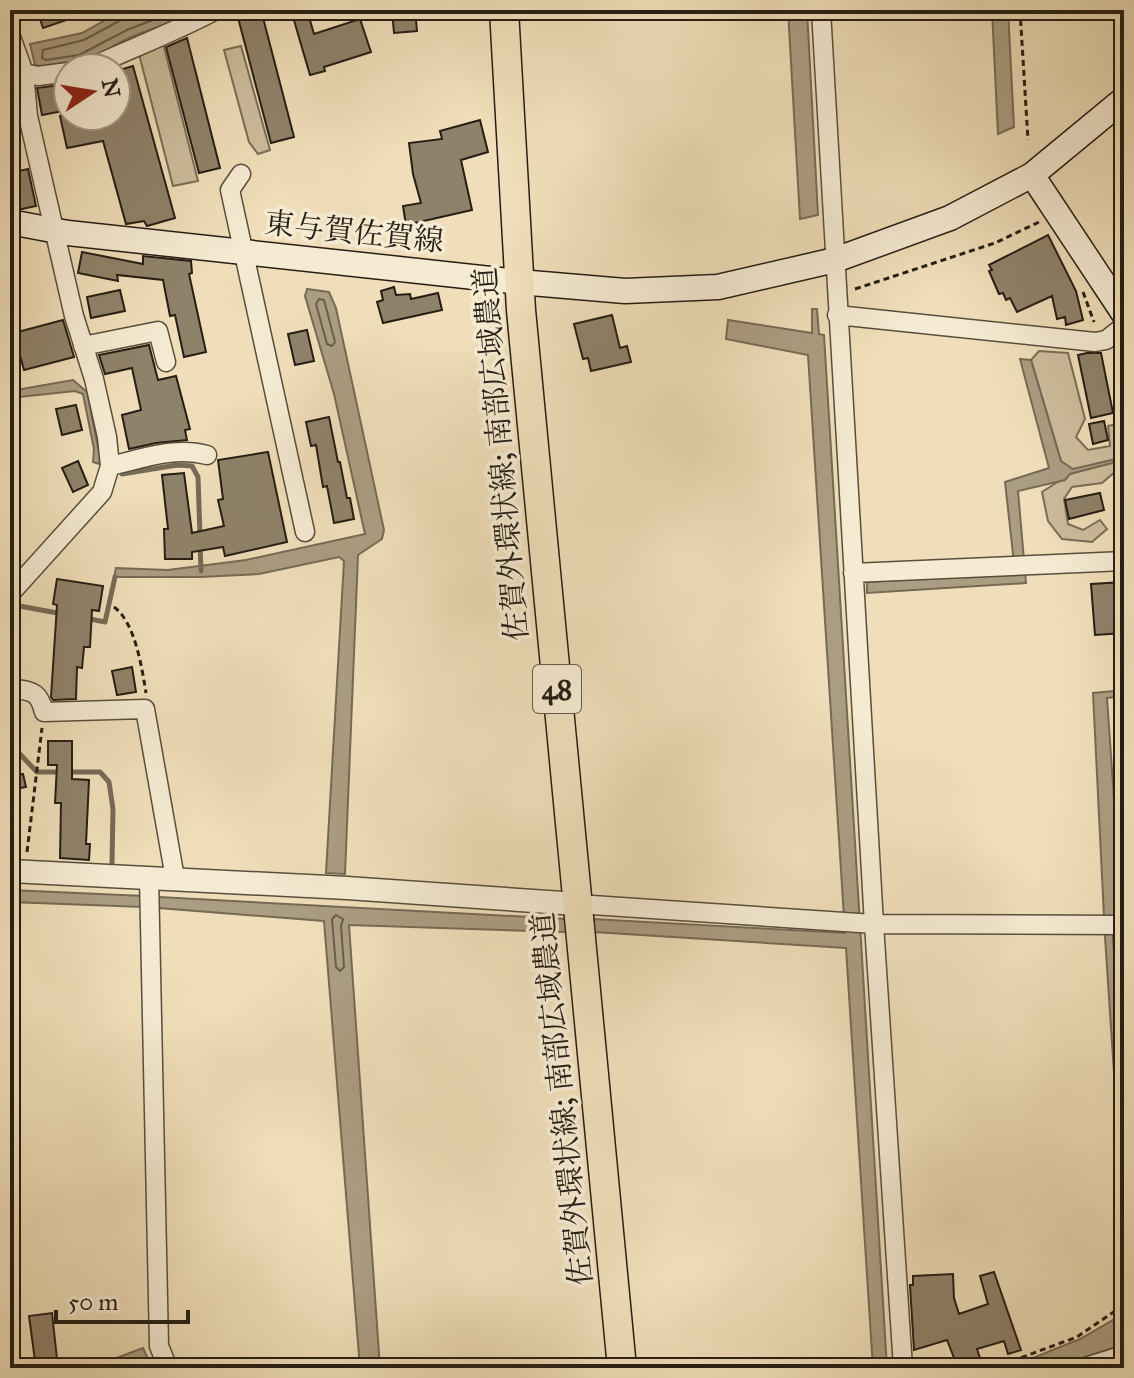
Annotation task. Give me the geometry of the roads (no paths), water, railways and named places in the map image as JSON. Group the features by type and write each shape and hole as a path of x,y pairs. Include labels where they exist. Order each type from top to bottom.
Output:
{"main road":[{"name":"佐賀外環状線; 南部広域農道","path":"504,10 519,282 622,1368"},
{"name":"東与賀佐賀線","path":"10,222 54,231 519,282 625,291 718,287 835,260 950,218 1032,175 1124,99"},
{"path":"1032,175 1124,314"}],"street":[{"path":"124,52 154,42 216,10"},
{"path":"821,10 853,573 869,924 903,1368"},
{"path":"10,34 24,73 28,116 104,423 110,466 102,492 10,594"},
{"path":"24,73 38,76 52,74"},
{"path":"241,174 230,190 305,532"},
{"path":"837,315 1095,342 1106,340 1124,326"},
{"path":"83,346 158,331 166,362"},
{"path":"110,466 169,453 197,452 207,455"},
{"path":"853,573 1124,561"},
{"path":"10,688 33,692 40,697 44,712 145,709 175,878"},
{"path":"17,871 175,878 869,924 1124,925"},
{"path":"149,877 159,1346 168,1368"},
{"path":"1082,1368 1124,1355"}],"water":[{"path":"123,10 199,10 102,52 52,52 52,68 35,65 30,44 82,33"},
{"path":"788,10 807,10 818,215 800,219"},
{"path":"992,10 1008,10 1014,127 998,134"},
{"path":"307,289 329,292 336,308 384,530 382,539 358,555 345,874 326,873 344,561 339,557 259,574 114,577 116,568 168,570 246,560 365,534 334,394 305,296"},
{"path":"812,309 817,309 819,334 824,335 887,1368 873,1368 846,948 594,932 593,919 845,933 808,355 726,339 728,320 812,333"},
{"path":"1020,359 1031,360 1061,461 1073,469 1124,457 1124,460 1070,474 1065,480 1018,491 1026,583 867,593 867,582 1015,572 1005,482 1049,468"},
{"path":"73,380 87,392 99,464 93,462 94,449 83,394 75,391 10,398 10,391"},
{"path":"1124,690 1124,696 1107,698 1124,943 1124,1224 1093,693"},
{"path":"10,890 144,896 143,907 10,902"},
{"path":"159,897 566,919 566,932 349,925 380,1368 360,1368 324,921 159,908"},
{"path":"1113,1320 1124,1320 1124,1348 1122,1345 1053,1368 1008,1368 1080,1339"},
{"path":"143,1348 152,1368 132,1364 122,1368 90,1368"}],"waterway":[{"path":"122,474 177,465 192,466 198,477 200,535"},
{"path":"200,545 201,571"},
{"path":"85,618 105,622 115,577"},
{"path":"14,605 63,614"},
{"path":"10,748 15,749 37,772 100,772 109,782 113,809 112,864"}]}
